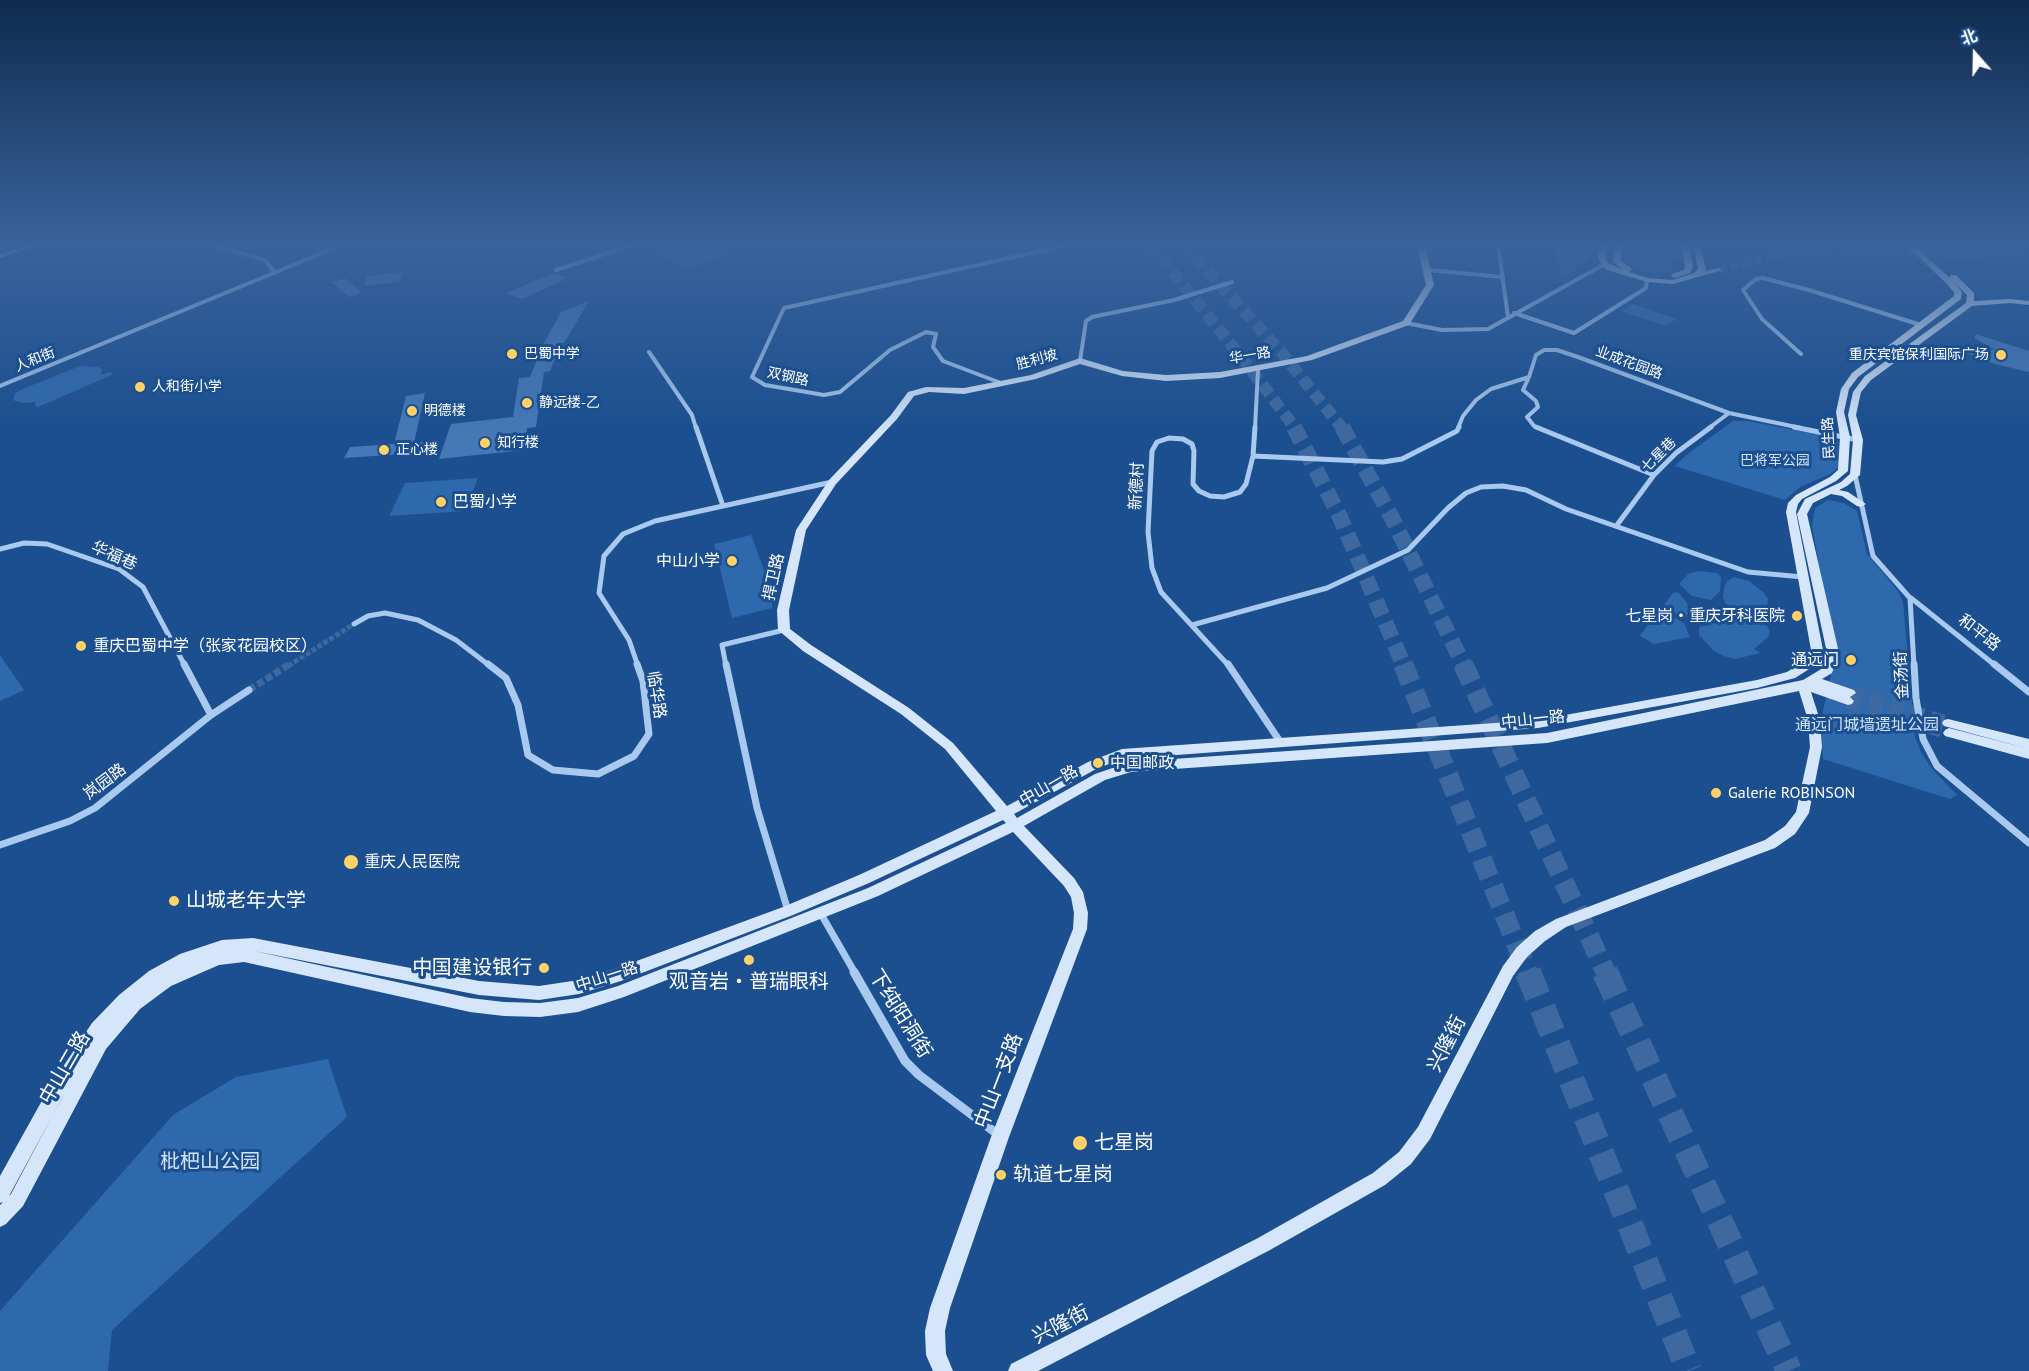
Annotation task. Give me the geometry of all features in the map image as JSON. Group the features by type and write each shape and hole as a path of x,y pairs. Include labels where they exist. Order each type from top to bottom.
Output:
{"main road":[{"path":"1406,323 1415,308"},
{"name":"民生路","path":"1849,473 1840,412 1845,389 1855,375 1943,308"},
{"name":"民生路","path":"1849,473 1858,440 1852,415 1857,392 1868,378 1965,308"},
{"name":"华一路","path":"1080,361 1122,373 1166,378 1201,377 1258,370 1309,358 1406,323"},
{"name":"胜利坡","path":"1001,384 1033,377 1080,361"},
{"name":"捍卫路","path":"784,630 783,610 801,531 832,482 894,417 911,394 929,389 964,391 1001,384"},
{"name":"中山一路","path":"198,960 244,956 470,1005 540,1010 578,1005 619,992 821,914 1010,819 1100,777 1130,767 1547,738 1803,681 1828,670 1833,653 1802,514 1809,501 1819,493 1833,479 1849,473 1851,480 1819,493 1793,503 1791,512 1817,650 1803,681"},
{"path":"1819,493 1843,498 1862,508"},
{"path":"784,630 807,648 905,711 949,746 1010,819"},
{"path":"1803,681 1849,697"},
{"name":"中山一路","path":"198,960 222,946 244,943 479,988 539,993 579,987 616,976 788,911 1010,819 1093,765 1122,754 1538,724 1757,684 1803,681"},
{"name":"兴隆街","path":"1018,1371 1264,1244 1379,1179 1405,1158 1424,1133 1509,971 1522,952 1540,936 1561,923 1770,844 1791,830 1802,813 1816,747 1814,720 1803,681"},
{"path":"2029,744 1948,728 2029,754"},
{"name":"中山一支路","path":"943,1371 936,1355 935,1331 940,1308 1000,1137 1080,929 1081,913 1078,896 1069,882 1010,819"},
{"name":"中山二路","path":"0,1194 55,1094 98,1028 137,988 170,967 198,960"},
{"name":"中山二路","path":"0,1218 17,1200 100,1044 134,1004 198,960"}],"street":[{"name":"人和街","path":"0,386 190,308"},
{"name":"双钢路","path":"784,308 752,377 765,386 824,395 840,392 890,350 926,332 936,334 933,347 943,361 1001,384"},
{"path":"1080,361 1086,321 1092,317 1138,308"},
{"path":"1507,308 1508,317"},
{"path":"1406,323 1442,330 1478,332 1488,329 1523,308"},
{"path":"1514,313 1574,333 1614,308"},
{"path":"1755,308 1762,319 1801,354"},
{"path":"1867,308 1921,325"},
{"name":"业成花园路","path":"1529,377 1536,356 1544,350 1557,350 1729,413 1858,440"},
{"path":"649,352 693,415 723,506"},
{"name":"新德村","path":"1258,370 1253,456 1246,484 1240,492 1224,497 1210,496 1198,491 1193,484 1194,451 1192,444 1183,439 1169,438 1157,442 1152,451 1148,532 1152,568 1161,592 1222,656 1281,743"},
{"path":"1253,456 1383,462 1402,459 1456,431 1462,416 1476,400 1491,389 1529,377"},
{"path":"1529,377 1522,390 1536,401 1538,407 1527,417 1534,426 1654,475"},
{"name":"七星巷","path":"1617,525 1654,475 1676,453 1729,413"},
{"path":"1849,473 1862,508 1873,556 1910,598"},
{"name":"临华路","path":"354,624 368,616 385,613 418,620 455,639 506,678 518,705 528,755 553,771 598,774 634,756 649,734 643,681 633,651 629,640 599,593 604,556 623,534 655,521 832,482"},
{"path":"1192,625 1327,588 1408,550 1448,508 1466,493 1481,487 1503,486 1526,490 1566,509 1748,572 1803,577"},
{"name":"华福巷","path":"0,549 24,543 47,544 119,569 136,580 143,586 211,716"},
{"name":"和平路","path":"1910,598 2029,692"},
{"name":"金汤街","path":"1910,598 1916,698 1923,739 1937,766 2029,843"},
{"path":"784,630 722,645 757,808 788,911"},
{"name":"岚园路","path":"0,845 70,821 95,808 211,716 249,690"},
{"name":"下纯阳洞街","path":"821,914 905,1061 919,1075 1000,1137"}],"green space":[{"path":"1626,308 1644,308 1676,319 1665,326 1621,311"},
{"path":"80,366 98,367 102,369 101,375 110,372 114,374 38,407 34,405 37,402 22,403 13,400 15,394 20,390"},
{"name":"巴将军公园","path":"1733,421 1748,421 1831,437 1838,441 1839,467 1830,474 1800,487 1785,500 1675,466 1686,455"},
{"path":"478,478 465,511 389,516 405,483"},
{"name":"通远门城墙遗址公园","path":"1828,500 1844,503 1857,511 1867,554 1898,591 1903,602 1915,737 1932,769 1957,795 1950,799 1823,759 1821,721 1835,655 1812,526 1815,508"},
{"path":"751,535 772,591 772,608 732,618 714,544"},
{"path":"1698,571 1717,573 1721,577 1720,591 1711,600 1692,596 1679,584 1688,574"},
{"path":"1734,577 1749,581 1764,593 1768,599 1766,617 1739,613 1725,603 1724,588 1727,581"},
{"path":"1674,592 1679,593 1687,603 1689,612 1686,617 1670,611 1664,605"},
{"path":"1657,612 1663,612 1684,623 1690,637 1654,644 1640,636"},
{"path":"1734,619 1758,622 1767,626 1770,631 1768,637 1754,649 1760,653 1735,659 1724,656 1714,651 1699,635 1699,627"},
{"path":"0,655 24,690 0,701"},
{"name":"枇杷山公园","path":"328,1059 347,1117 112,1330 108,1371 0,1371 0,1311 173,1115 236,1077"}],"building":[{"path":"571,308 585,308 564,343 561,343 550,371 544,372 536,427 527,428 525,450 439,459 451,424 513,417 519,378 530,377 544,343 561,312"},
{"name":"重庆宾馆保利国际广场","path":"1976,334 2029,351 2029,372 1995,364 1958,350 1959,346 1996,350 1974,338"},
{"path":"425,393 414,443 423,442 418,453 344,458 350,447 394,444 406,396"}],"tunnel":[{"path":"1202,308 1295,428"},
{"path":"1241,308 1282,353 1342,428"},
{"path":"1294,427 1340,517 1404,666"},
{"path":"1342,427 1392,518 1464,666"},
{"path":"288,666 354,624"},
{"path":"249,690 290,664"},
{"path":"1403,664 1528,973"},
{"path":"1463,664 1606,973"},
{"path":"1850,693 1948,723"},
{"path":"1848,701 1949,733"},
{"path":"1528,972 1689,1371"},
{"path":"1605,972 1789,1371"}],"place":[{"name":"巴蜀中学","path":"512,354"},
{"name":"重庆宾馆保利国际广场","path":"2001,355"},
{"name":"人和街小学","path":"140,387"},
{"name":"静远楼-乙","path":"527,403"},
{"name":"明德楼","path":"412,411"},
{"name":"知行楼","path":"485,443"},
{"name":"正心楼","path":"384,450"},
{"name":"巴蜀小学","path":"441,502"},
{"name":"中山小学","path":"732,561"},
{"name":"七星岗‧重庆牙科医院","path":"1797,616"},
{"name":"重庆巴蜀中学（张家花园校区）","path":"81,646"},
{"name":"通远门","path":"1851,660"},
{"name":"中国邮政","path":"1098,763"},
{"name":"Galerie ROBINSON","path":"1716,793"},
{"name":"重庆人民医院","path":"351,862"},
{"name":"山城老年大学","path":"174,901"},
{"name":"观音岩‧普瑞眼科","path":"749,960"},
{"name":"中国建设银行","path":"544,968"},
{"name":"七星岗","path":"1080,1143"},
{"name":"轨道七星岗","path":"1001,1175"}]}
